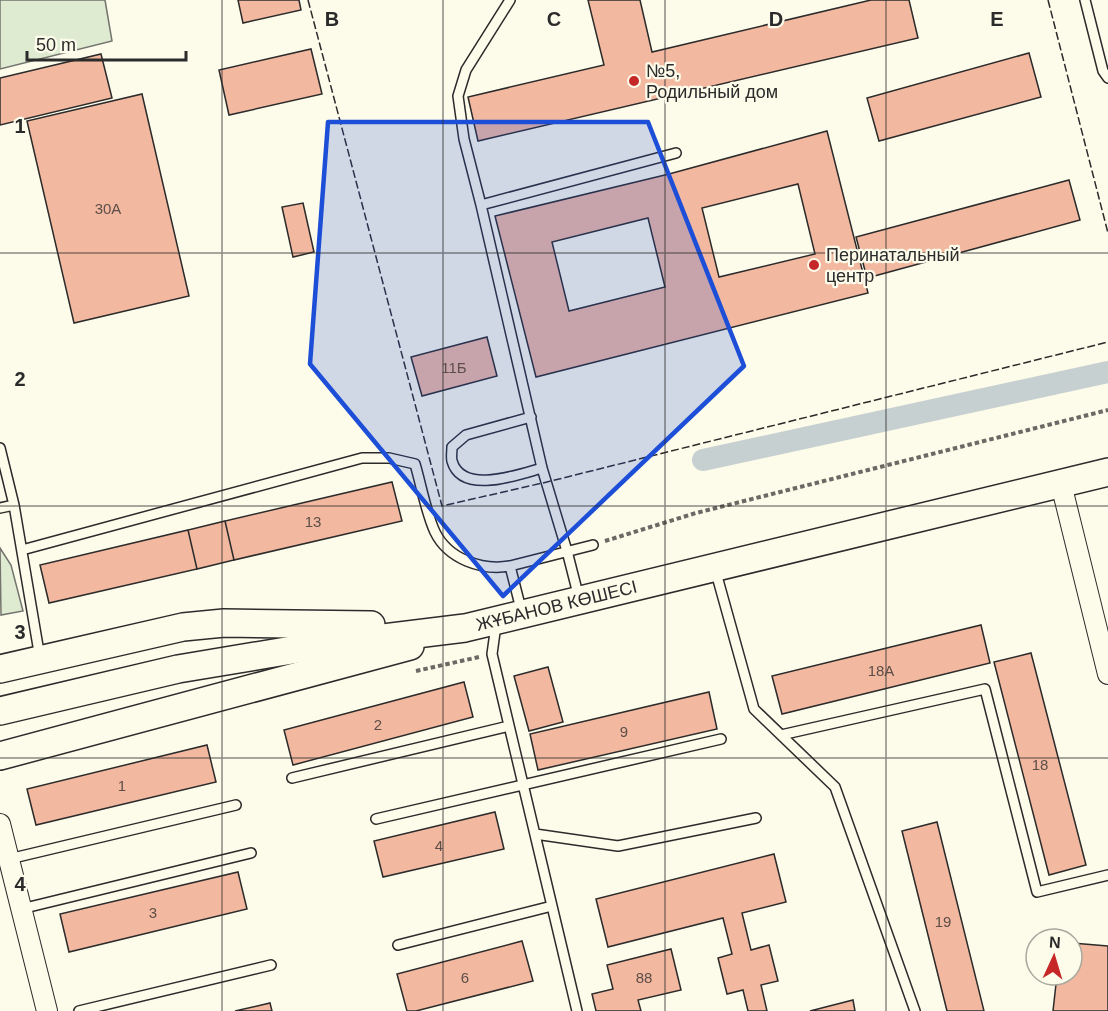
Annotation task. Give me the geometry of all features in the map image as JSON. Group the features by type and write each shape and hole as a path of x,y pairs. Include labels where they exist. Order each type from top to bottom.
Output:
{"main road":[{"name":"ЖҰБАНОВ КӨШЕСІ","path":"0,711 189,667 310,647 465,628 1108,472"},
{"path":"0,669 183,627 224,622 465,628"},
{"path":"0,756 389,653 465,628"}],"street":[{"path":"1061,484 1108,674"},
{"path":"0,824 47,1011"}],"lane":[{"path":"510,0 466,70 458,96 464,139 482,205 542,468 580,601"},
{"path":"1085,0 1103,71 1108,78"},
{"path":"482,205 676,153"},
{"path":"531,417 466,435 452,447 452,461 459,472 475,480 490,481 542,468"},
{"path":"0,448 14,505 40,660"},
{"path":"22,550 362,459 389,458 415,464 435,532 452,553 480,566 499,568 510,566 593,545"},
{"path":"0,507 14,505"},
{"path":"510,566 522,614"},
{"path":"715,568 754,709 835,787 915,1011"},
{"path":"496,620 492,654 577,1011"},
{"path":"781,735 985,689 1037,892 1108,875"},
{"path":"292,778 509,726"},
{"path":"376,819 721,739"},
{"path":"9,858 236,804"},
{"path":"535,834 618,846 756,818"},
{"path":"21,909 250,853"},
{"path":"398,945 552,906"},
{"path":"79,1011 271,965"}],"path":[{"path":"593,545 707,510 1108,410"}],"highlighted area":[{"path":"328,122 648,122 744,366 503,596 310,364"}],"green space":[{"path":"0,0 105,0 112,41 0,69"},
{"path":"0,548 11,565 23,611 1,615"}],"building":[{"path":"238,0 299,0 301,10 243,23"},
{"name":"№5, Родильный дом","path":"588,0 640,0 652,52 871,0 909,0 918,38 478,141 468,97 604,65"},
{"path":"311,49 322,94 229,115 219,70"},
{"path":"1029,53 1041,97 879,141 867,98"},
{"path":"101,54 112,98 0,125 0,78"},
{"path":"142,94 189,296 74,323 27,121"},
{"name":"Перинатальный центр","path":"827,131 868,293 536,377 495,216 669,174","holes":["798,184 815,254 719,277 702,208","648,218 665,287 569,311 552,242"]},
{"path":"1069,180 1080,220 867,278 856,237"},
{"path":"303,203 314,252 293,257 282,207"},
{"path":"487,337 497,376 422,396 411,357"},
{"path":"392,482 402,521 234,560 225,521"},
{"path":"225,521 234,560 197,569 188,530"},
{"path":"188,530 197,569 49,603 40,565"},
{"path":"981,625 990,663 782,714 772,676"},
{"path":"1031,653 1086,865 1049,875 994,662"},
{"path":"548,667 563,722 529,731 514,676"},
{"path":"464,682 473,717 293,765 284,730"},
{"path":"709,692 717,729 538,770 530,734"},
{"path":"207,745 216,782 36,825 27,789"},
{"path":"495,812 504,849 383,877 374,841"},
{"path":"937,822 984,1011 947,1011 902,831"},
{"path":"774,854 786,902 742,913 751,950 769,945 778,981 761,985 767,1011 748,1011 743,990 727,994 718,958 732,954 723,918 608,947 596,899"},
{"path":"238,872 247,909 69,952 60,914"},
{"path":"522,941 533,981 416,1011 407,1011 397,974"},
{"path":"1084,944 1108,946 1108,1011 1053,1011 1056,987 1084,987"},
{"path":"671,949 681,990 638,1000 641,1011 596,1011 592,994 613,989 607,965"},
{"path":"853,1000 855,1011 810,1011"},
{"path":"270,1003 272,1011 235,1011"}],"waterway":[{"path":"703,460 1108,372"}],"fence":[{"path":"308,0 442,506 547,482 1108,342"},
{"path":"1048,0 1108,233"}],"place":[{"name":"№5, Родильный дом","path":"634,81"},
{"name":"Перинатальный центр","path":"814,265"}]}
